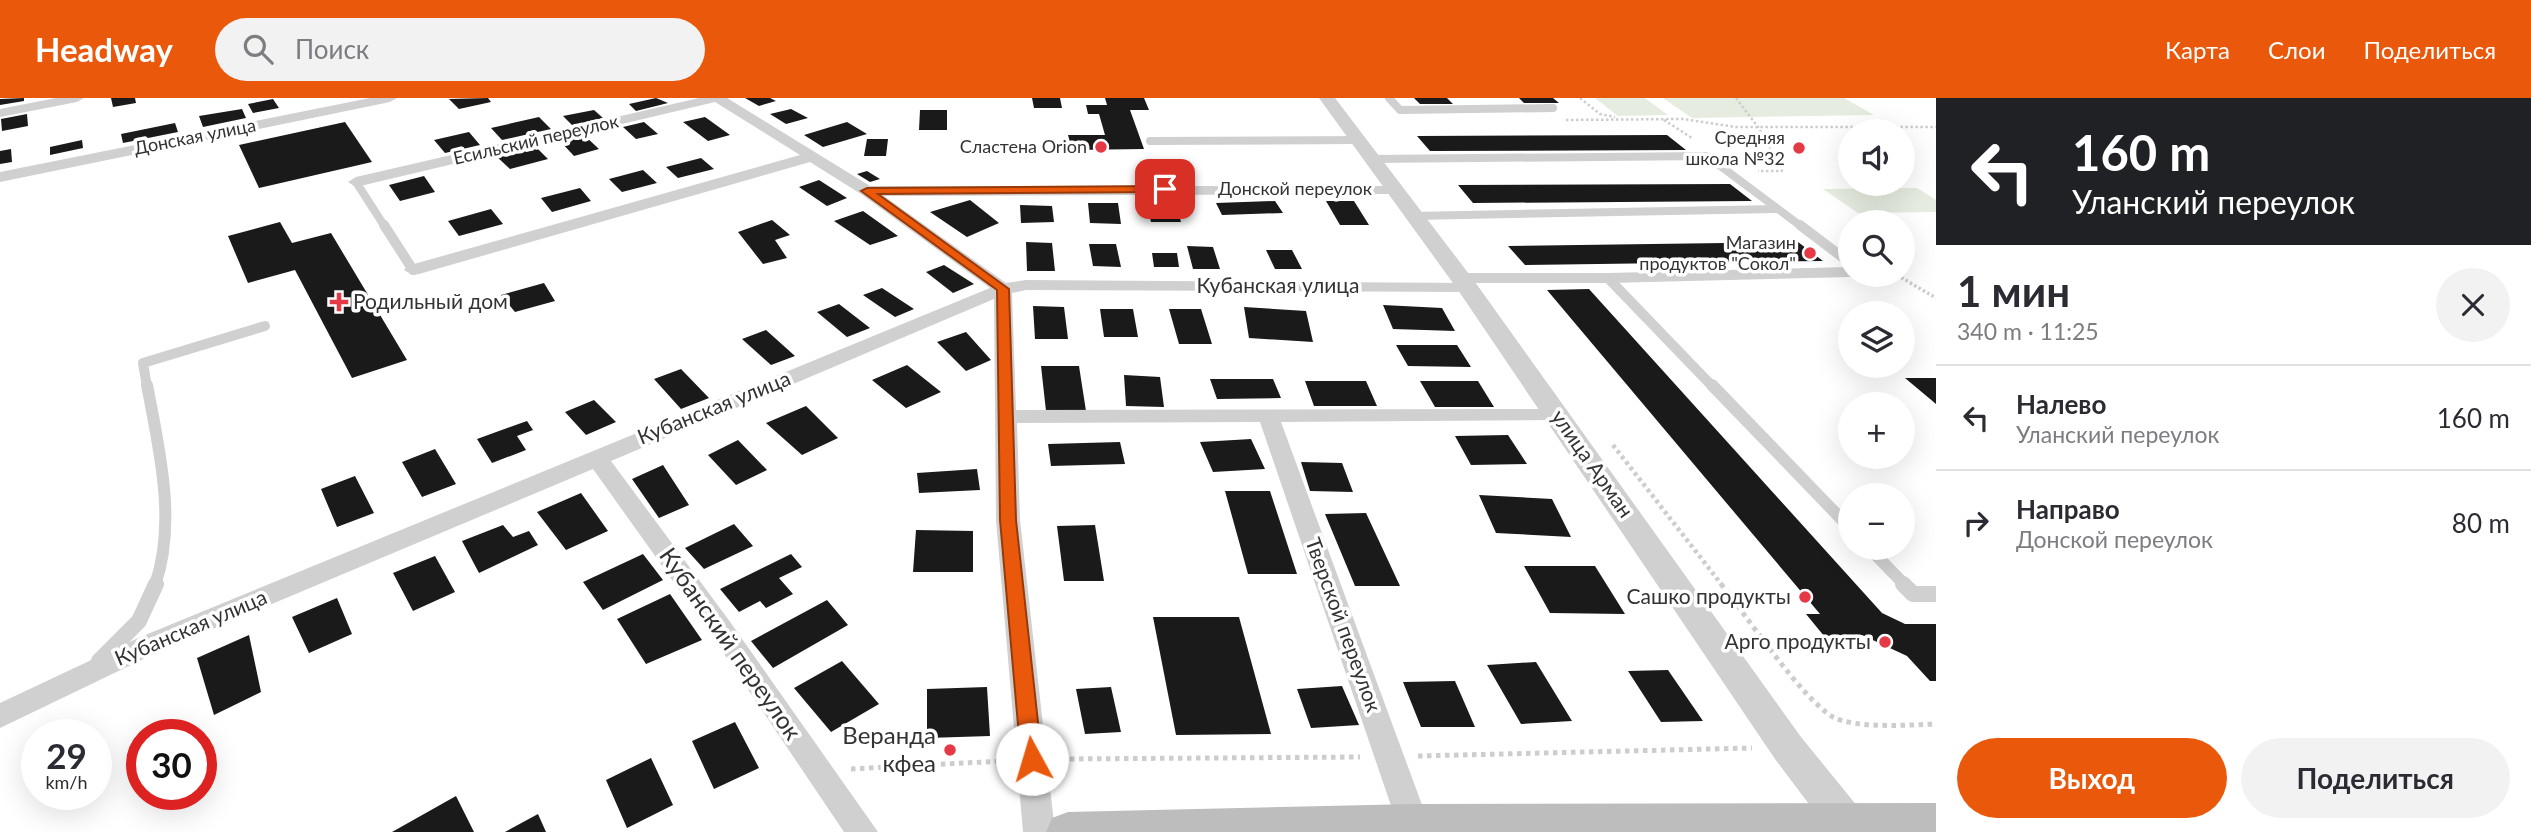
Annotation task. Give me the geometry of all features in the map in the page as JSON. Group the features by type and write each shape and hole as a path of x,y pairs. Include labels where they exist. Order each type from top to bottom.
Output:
{"main road":[{"path":"1068,832 1415,828 1851,829 1936,823"}],"street":[{"path":"0,113 77,98"},
{"name":"Донская улица","path":"0,177 390,98"},
{"path":"717,98 867,191 1003,289 1008,520 1039,832"},
{"name":"Есильский переулок","path":"356,182 717,98"},
{"name":"улица Арман","path":"1327,98 1558,414 1788,748 1851,829"},
{"path":"413,270 810,157"},
{"name":"Донской переулок","path":"867,191 1394,189"},
{"name":"Кубанская улица","path":"0,716 148,645 596,456 1003,289 1026,285 1464,283"},
{"path":"1007,417 1269,418 1558,414"},
{"name":"Тверской переулок","path":"1269,418 1415,828"},
{"name":"Кубанский переулок","path":"596,456 862,832"}],"lane":[{"path":"1389,98 1400,110 1553,108"},
{"path":"1150,141 1366,150 1707,156 1838,254"},
{"path":"356,182 413,270"},
{"path":"1413,216 1776,209"},
{"path":"1464,283 1838,272"},
{"path":"1608,278 1838,516"},
{"path":"81,677 120,644 148,606 162,557 164,477 143,363 265,326"},
{"path":"1880,560 1913,594 1936,594"}],"path":[{"path":"1580,98 1600,114 1625,120"},
{"path":"1736,98 1758,127 1782,171 1746,172"},
{"path":"1558,120 1683,119 1736,127 1936,127"},
{"path":"1915,286 1936,298"},
{"path":"1609,440 1804,690 1834,718 1880,726 1936,724"},
{"path":"819,770 1032,759 1390,757 1788,748"}],"shaded area":[{"path":"1595,98 1645,98 1668,115 1618,116"},
{"path":"1663,98 1844,98 1874,115 1692,118"},
{"path":"1915,188 1936,200 1936,212 1854,210 1823,189 1838,189 1838,196 1915,196"}],"building":[{"path":"24,98 24,101 0,105 0,99"},
{"path":"111,98 135,98 136,103 113,107"},
{"path":"488,98 491,102 459,109 449,99"},
{"path":"656,98 668,103 636,111 629,104"},
{"path":"745,98 770,98 776,101 759,106"},
{"path":"1032,98 1060,98 1062,108 1034,108"},
{"path":"1105,98 1144,98 1149,110 1130,110 1144,149 1072,150 1068,135 1105,135 1099,114 1088,114 1086,105 1107,105"},
{"path":"1414,98 1447,98 1453,104 1420,104"},
{"path":"1519,98 1553,98 1559,103 1524,103"},
{"path":"273,99 279,108 253,113 248,104"},
{"path":"242,109 246,118 203,127 199,116"},
{"path":"791,109 808,118 786,124 770,114"},
{"path":"594,110 603,118 572,125 563,116"},
{"path":"920,110 947,110 947,130 919,130"},
{"path":"27,114 28,126 2,131 1,119"},
{"path":"539,117 551,129 502,140 491,128"},
{"path":"705,117 730,135 708,141 683,122"},
{"path":"345,122 372,162 259,188 239,145"},
{"path":"644,122 658,134 636,139 623,127"},
{"path":"847,122 867,134 823,147 804,135"},
{"path":"175,123 178,132 123,143 121,134"},
{"path":"469,132 480,145 445,153 434,140"},
{"path":"1667,135 1686,150 1430,151 1417,136"},
{"path":"585,136 599,149 574,156 560,141"},
{"path":"867,139 888,139 886,156 864,156"},
{"path":"82,140 83,148 50,155 50,147"},
{"path":"535,146 548,159 510,169 496,156"},
{"path":"11,149 12,162 0,164 0,151"},
{"path":"701,158 714,169 678,178 666,167"},
{"path":"643,170 657,183 622,192 609,179"},
{"path":"867,171 880,179 870,182 857,174"},
{"path":"424,176 435,192 400,201 389,185"},
{"path":"819,180 847,198 827,206 799,187"},
{"path":"1730,184 1752,201 1473,203 1458,185"},
{"path":"580,188 591,201 552,212 541,198"},
{"path":"970,200 999,223 967,237 930,212"},
{"path":"1146,201 1175,201 1181,222 1151,222"},
{"path":"1275,201 1283,213 1222,215 1216,203"},
{"path":"1326,201 1354,201 1369,225 1340,225"},
{"path":"1088,203 1118,203 1121,224 1090,223"},
{"path":"1020,205 1052,206 1054,222 1021,223"},
{"path":"491,209 503,224 459,236 448,221"},
{"path":"863,211 898,236 870,245 834,221"},
{"path":"772,220 790,235 775,240 787,258 763,264 738,232"},
{"path":"280,222 292,243 331,233 407,360 352,378 295,270 248,283 228,236"},
{"path":"1026,242 1052,243 1055,271 1027,271"},
{"path":"1798,242 1823,261 1525,265 1508,246"},
{"path":"1089,244 1116,244 1121,267 1093,266"},
{"path":"1187,246 1213,247 1220,269 1193,269"},
{"path":"1266,250 1292,250 1302,269 1275,269"},
{"path":"1152,253 1177,253 1179,267 1154,267"},
{"path":"944,265 974,284 953,293 926,272"},
{"path":"544,283 555,301 515,312 501,295"},
{"path":"882,288 914,309 895,317 863,295"},
{"path":"1589,289 1882,613 1905,624 1936,624 1936,681 1930,681 1907,656 1862,635 1824,636 1806,614 1820,614 1547,290"},
{"path":"839,304 870,328 847,337 817,312"},
{"path":"1383,305 1442,308 1455,331 1393,329"},
{"path":"1033,306 1064,307 1068,339 1035,339"},
{"path":"1244,307 1306,311 1313,342 1249,338"},
{"path":"1100,309 1133,309 1138,337 1104,337"},
{"path":"1169,309 1201,309 1212,344 1179,344"},
{"path":"766,330 795,356 771,365 742,339"},
{"path":"966,332 991,360 966,371 937,342"},
{"path":"1396,345 1457,345 1471,367 1408,366"},
{"path":"907,365 941,392 906,408 872,380"},
{"path":"1041,366 1079,366 1086,411 1046,411"},
{"path":"681,369 709,398 681,409 654,379"},
{"path":"1124,375 1160,377 1164,407 1126,406"},
{"path":"1905,378 1936,378 1936,404"},
{"path":"1210,379 1273,379 1281,398 1217,399"},
{"path":"1305,381 1366,381 1377,406 1314,406"},
{"path":"1420,381 1478,381 1494,407 1435,407"},
{"path":"594,400 616,422 586,435 565,412"},
{"path":"806,406 838,438 802,455 766,423"},
{"path":"527,421 533,430 517,436 526,450 492,463 477,439"},
{"path":"1508,435 1527,464 1471,465 1455,436"},
{"path":"1251,439 1265,469 1213,472 1200,442"},
{"path":"738,440 767,470 736,485 708,455"},
{"path":"1120,442 1125,464 1051,466 1048,444"},
{"path":"435,449 456,484 422,497 402,462"},
{"path":"1301,462 1342,463 1353,492 1310,491"},
{"path":"663,465 689,505 659,518 632,479"},
{"path":"977,469 980,490 919,493 917,473"},
{"path":"355,476 374,513 337,527 321,489"},
{"path":"1225,491 1270,491 1297,574 1248,574"},
{"path":"581,493 608,531 566,550 537,512"},
{"path":"1479,495 1552,499 1571,537 1496,533"},
{"path":"1366,513 1400,586 1355,586 1325,514"},
{"path":"734,524 753,546 704,569 685,548"},
{"path":"503,525 513,537 529,531 538,545 479,573 462,541"},
{"path":"1095,525 1104,581 1064,581 1057,526"},
{"path":"916,530 973,531 973,572 913,572"},
{"path":"643,554 663,580 603,610 583,582"},
{"path":"791,554 802,567 779,578 793,594 766,608 760,601 739,612 720,589"},
{"path":"435,556 455,592 413,611 393,573"},
{"path":"1524,566 1595,566 1625,614 1550,613"},
{"path":"670,594 702,640 646,664 617,619"},
{"path":"337,598 352,634 309,653 292,617"},
{"path":"827,600 848,625 773,668 751,641"},
{"path":"1153,617 1239,617 1271,734 1176,735"},
{"path":"249,635 261,692 214,715 197,658"},
{"path":"842,661 879,704 831,732 794,688"},
{"path":"1536,662 1572,721 1521,724 1487,665"},
{"path":"1668,670 1703,721 1661,722 1628,671"},
{"path":"1455,681 1475,727 1421,727 1403,682"},
{"path":"1342,686 1359,725 1311,728 1297,689"},
{"path":"987,687 990,736 927,738 927,689"},
{"path":"1111,687 1121,732 1085,734 1076,689"},
{"path":"735,722 759,768 714,789 692,741"},
{"path":"651,758 673,805 627,828 606,780"},
{"path":"456,796 474,832 392,832"},
{"path":"538,814 546,832 505,832"}],"place":[{"name":"Сластена Orion","path":"1101,147"},
{"name":"Средняя школа №32","path":"1799,148"},
{"name":"Магазин продуктов \"Сокол\"","path":"1810,253"},
{"name":"Родильный дом","path":"339,302"},
{"name":"Сашко продукты","path":"1805,597"},
{"name":"Арго продукты","path":"1885,642"},
{"name":"Веранда кфеа","path":"950,750"}],"route":[{"path":"1032,759 1008,520 1003,289 867,191 1165,189"}]}
